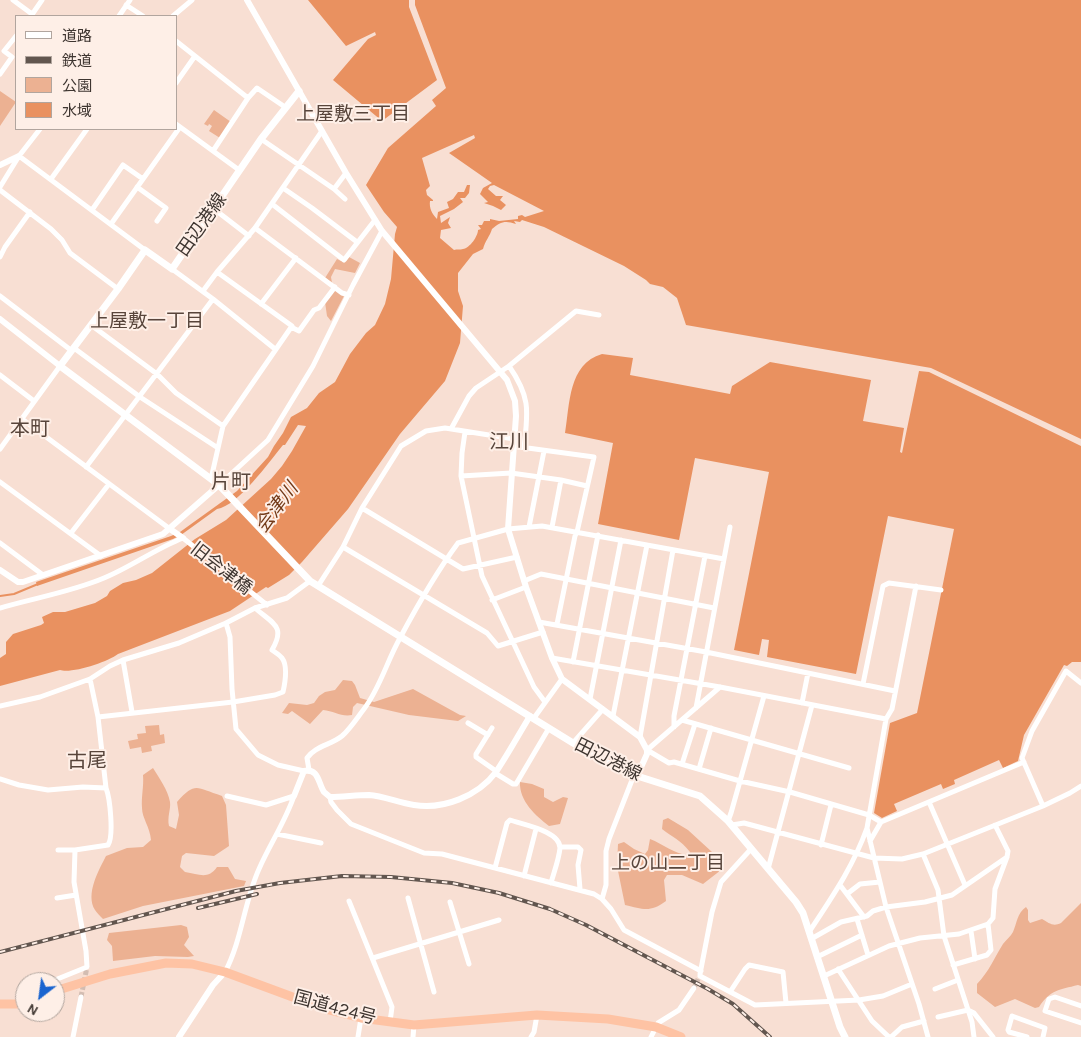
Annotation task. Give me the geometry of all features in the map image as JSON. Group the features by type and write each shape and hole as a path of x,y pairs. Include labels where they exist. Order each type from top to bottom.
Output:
{"highway":[{"name":"国道424号","path":"65,989 110,974 166,963 192,964 225,972 324,1009 361,1018 414,1025 537,1015 608,1019 656,1027 681,1037"},
{"path":"0,1004 15,1003"}],"main road":[{"name":"田辺港線","path":"145,250 172,269 239,170 299,91"},
{"path":"145,250 92,325 60,366 221,488"},
{"name":"田辺港線","path":"221,488 310,581 618,769 700,796 730,823 796,902 810,935 840,1027 846,1037"}],"street":[{"path":"13,0 31,15 42,0"},
{"path":"174,15 192,0"},
{"path":"247,0 346,173 382,231 507,380 516,402 508,529 525,584 552,658 562,679 640,736 647,750 669,763 674,762 740,781 790,792 869,815 881,822"},
{"path":"120,15 128,3 142,15"},
{"path":"0,74 14,58 4,51 15,37"},
{"path":"178,43 248,98"},
{"path":"178,79 195,56"},
{"path":"213,151 248,98 257,88 285,108"},
{"path":"178,126 239,170"},
{"path":"39,130 19,156 0,189 56,235 70,253 118,289"},
{"path":"51,179 86,130"},
{"path":"111,224 175,130"},
{"path":"203,291 255,228 322,131"},
{"path":"262,139 334,189 345,199"},
{"path":"0,165 19,156"},
{"path":"19,156 145,250"},
{"path":"92,210 123,165 143,179"},
{"path":"334,189 346,173"},
{"path":"137,187 166,208 157,221"},
{"path":"283,188 357,242"},
{"path":"272,204 344,260 375,220"},
{"path":"214,209 249,236"},
{"path":"0,257 4,246 30,212"},
{"path":"255,228 342,293 349,295"},
{"path":"0,570 18,582 163,534 221,488 268,440 313,366 382,231"},
{"path":"261,304 296,258"},
{"path":"172,269 203,291 275,349"},
{"path":"217,272 299,331 334,287"},
{"path":"0,296 140,397 218,448"},
{"path":"86,467 213,299"},
{"path":"451,429 468,396 476,388 509,366 576,311 600,315"},
{"path":"0,319 60,366 0,448"},
{"path":"92,325 158,374 176,393 223,426"},
{"path":"211,479 223,426 291,327"},
{"path":"509,366 520,382 527,401 524,448"},
{"path":"0,375 34,401"},
{"path":"22,419 183,538"},
{"path":"318,586 343,547 362,508 401,446 426,431 451,429 514,443 524,448 594,457 557,624"},
{"path":"465,432 461,476 482,576 534,687 545,702"},
{"path":"530,527 544,450"},
{"path":"461,476 511,473 561,480 587,486"},
{"path":"552,527 561,480"},
{"path":"0,482 101,556"},
{"path":"71,533 109,484"},
{"path":"362,508 462,569 517,557"},
{"path":"179,1037 213,985 225,972 235,946 253,884 307,771 307,758 311,752 332,743 342,736 365,708 378,686 400,637 458,543 508,529 552,527 724,559"},
{"path":"696,708 730,527"},
{"path":"574,662 598,536"},
{"path":"0,608 102,579 183,538"},
{"name":"旧会津橋","path":"183,538 267,605"},
{"path":"590,699 621,540"},
{"path":"0,543 43,575"},
{"path":"613,716 630,638 646,545"},
{"path":"343,547 487,633 498,646 543,632"},
{"path":"640,736 673,550"},
{"path":"674,727 674,716 705,556"},
{"path":"492,600 541,574 714,608"},
{"path":"0,706 40,697 90,679 123,660 178,643 226,623 255,608 287,598 310,581"},
{"path":"863,684 883,586 889,583 941,590"},
{"path":"810,935 858,854 867,828 886,719 892,709 916,586"},
{"path":"98,717 233,702 283,692 285,683 284,662 282,657 272,650 279,638 277,627 255,608"},
{"path":"539,622 706,652 895,691"},
{"path":"226,623 230,637 236,729 258,755 278,765 313,771 320,780 324,792 330,797 337,810 350,824 424,852 442,854 594,894 602,899 611,909 624,930 700,976 755,1005 859,1000 883,996 912,984"},
{"path":"552,658 720,687 886,719"},
{"path":"123,660 132,712"},
{"path":"1043,806 1022,758 1032,731 1066,671 1081,683"},
{"path":"802,703 808,673"},
{"path":"58,850 75,850 108,845 110,841 109,795 106,788 98,717 90,679"},
{"path":"330,797 370,795 415,805 439,806 460,799 473,792 496,772 532,717 562,679"},
{"path":"602,899 606,885 606,851 609,840 647,754 647,750 720,687"},
{"path":"764,696 730,823 744,823 874,858 902,859 923,854 1043,806 1070,794 1081,786"},
{"path":"768,868 812,705"},
{"path":"573,743 603,709"},
{"path":"682,720 849,768"},
{"path":"468,723 488,735"},
{"path":"682,764 695,724"},
{"path":"492,728 476,757 513,784 516,784 549,728"},
{"path":"699,769 711,728"},
{"path":"870,840 881,822 1024,762"},
{"path":"0,778 19,785 48,790 83,787 106,788"},
{"path":"227,796 266,805 294,796"},
{"path":"929,802 966,884"},
{"path":"821,845 831,805"},
{"path":"495,868 507,823 510,820 551,833 558,839 560,848 551,883"},
{"path":"824,976 868,955 897,944 920,938 971,931 988,924 993,918 995,888 1008,851 995,825"},
{"path":"867,828 886,907 928,1037"},
{"path":"524,876 536,829"},
{"path":"278,834 321,843"},
{"path":"560,848 578,848 581,850 578,865 580,889"},
{"path":"700,976 712,912 721,882 751,849"},
{"path":"65,976 87,967 74,882 75,850"},
{"path":"923,854 938,890 944,936 968,1010 974,1037"},
{"path":"810,935 841,922 864,917 886,907 925,902 952,895 1007,857"},
{"path":"847,894 860,884 880,882"},
{"path":"840,885 864,917"},
{"path":"57,898 76,895"},
{"path":"408,898 434,992"},
{"path":"349,901 392,1007 390,1022"},
{"path":"450,902 469,964"},
{"path":"857,919 868,955"},
{"path":"373,958 498,920"},
{"path":"953,965 987,955 991,950 988,924"},
{"path":"971,931 975,959"},
{"path":"817,957 862,935"},
{"path":"730,992 749,965 783,972 786,1003"},
{"path":"838,969 872,1021 890,1037 902,1027 924,1021"},
{"path":"935,989 958,980"},
{"path":"651,1037 658,1023 680,1010 694,988"},
{"path":"73,1037 80,997"},
{"path":"1081,1006 1055,997 1049,999 1045,1011 1081,1023"},
{"path":"938,1017 968,1010 974,1013 993,1037"},
{"path":"532,1037 537,1015"},
{"path":"1027,1037 1009,1032 1012,1016 1045,1028 1043,1037"},
{"path":"358,1037 361,1018"},
{"path":"413,1037 414,1025"}],"green space":[{"path":"0,91 15,101 15,104 0,126"},
{"path":"214,110 231,122 220,138 209,131 212,126 204,124"},
{"path":"349,257 360,263 355,273 335,269 331,277 332,283 325,278 337,259 346,261"},
{"path":"335,290 344,296 331,321 327,316 325,302"},
{"path":"343,680 352,681 360,698 374,702 413,689 460,715 466,716 458,721 409,715 357,703 353,707 352,715 323,710 310,724 292,711 288,714 282,713 289,703 307,705 314,703 325,692 335,690"},
{"path":"159,725 160,735 164,734 165,743 151,746 152,751 142,753 141,747 130,749 128,741 138,739 137,734 146,733 145,726"},
{"path":"153,768 169,798 169,826 176,829 179,815 177,802 183,795 193,789 197,788 222,796 226,805 229,846 214,856 186,853 182,856 180,867 185,872 207,875 217,867 228,867 235,879 246,881 244,886 143,906 103,919 92,904 92,890 106,856 127,848 143,847 151,840 142,812 142,800 143,775"},
{"path":"520,782 544,789 544,797 553,802 563,797 568,798 560,824 549,826 534,813 525,802 520,789"},
{"path":"668,818 688,830 724,863 721,870 703,884 682,875 667,875 664,880 666,901 651,909 625,905 617,866 618,844 624,842 645,854 648,850 650,839 678,853 688,855 690,852 680,841 662,829 663,820"},
{"path":"1081,903 1081,986 1060,989 1052,993 1039,1007 1035,1008 1015,999 995,1007 977,993 977,984 1003,944 1012,934 1023,909 1026,907 1028,910 1028,920 1030,923 1042,919 1056,925 1061,923"},
{"path":"181,925 187,927 189,937 184,945 194,956 155,956 113,961 112,946 107,940 109,933"}],"water":[{"path":"308,0 409,0 409,7 437,80 382,121 333,80 368,39 376,35 375,32 346,46"},
{"name":"会津川","path":"415,0 1081,0 1081,439 931,368 686,325 677,298 663,287 650,284 624,266 544,227 522,220 520,222 514,221 516,224 503,222 492,229 483,249 473,254 458,273 458,291 463,306 460,343 445,381 400,434 348,509 289,575 268,588 266,587 230,611 118,654 98,664 81,669 60,670 0,686 0,658 6,654 6,642 13,634 41,625 44,623 42,617 53,612 65,612 95,603 123,583 152,573 195,539 226,520 271,479 292,451 306,426 298,425 285,445 283,445 253,482 234,500 217,509 181,535 37,586 36,582 180,532 237,491 268,457 291,417 307,408 319,393 335,382 350,354 366,333 375,325 385,304 391,279 397,227 384,212 366,185 388,148 436,106 432,100 446,88 415,5","holes":["474,135 475,138 449,153 492,183 483,188 480,194 488,202 484,203 501,210 506,205 500,200 503,196 496,196 488,189 494,185 544,211 525,217 522,215 518,216 518,219 499,221 490,219 490,221 484,221 482,225 478,225 481,229 478,230 471,244 466,248 454,250 440,238 441,230 451,228 448,223 450,217 441,223 440,216 463,202 460,198 465,198 469,193 470,185 467,185 464,192 458,192 453,199 447,202 449,208 438,212 437,219 430,208 430,201 433,200 427,195 426,190 430,186 422,158"]},
{"path":"602,354 633,358 630,375 730,394 732,386 770,362 871,380 863,421 904,428 900,452 902,453 919,371 929,372 1081,446 1081,662 1072,662 1067,666 1064,665 1024,735 1018,761 1003,768 999,760 954,780 955,784 943,789 941,784 894,804 897,811 882,818 874,813 890,723 917,713 954,529 888,516 856,674 767,657 769,640 762,639 759,655 734,650 769,472 695,458 679,540 598,524 613,443 565,433 570,398 577,376 583,366 591,359"}],"waterway":[{"path":"0,596 14,594 38,584"}],"tunnel":[{"path":"81,997 87,967"},
{"path":"694,988 698,979"}],"railway":[{"path":"0,952 236,891 280,883 342,876 391,877 452,883 499,893 550,909 586,925 733,1004 770,1037"},
{"path":"198,908 257,894"}],"district":[{"name":"上屋敷三丁目","path":"353,115"},
{"name":"上屋敷一丁目","path":"147,322"},
{"name":"本町","path":"30,429"},
{"name":"江川","path":"509,442"},
{"name":"片町","path":"231,482"},
{"name":"古尾","path":"87,761"},
{"name":"上の山二丁目","path":"668,864"}]}
